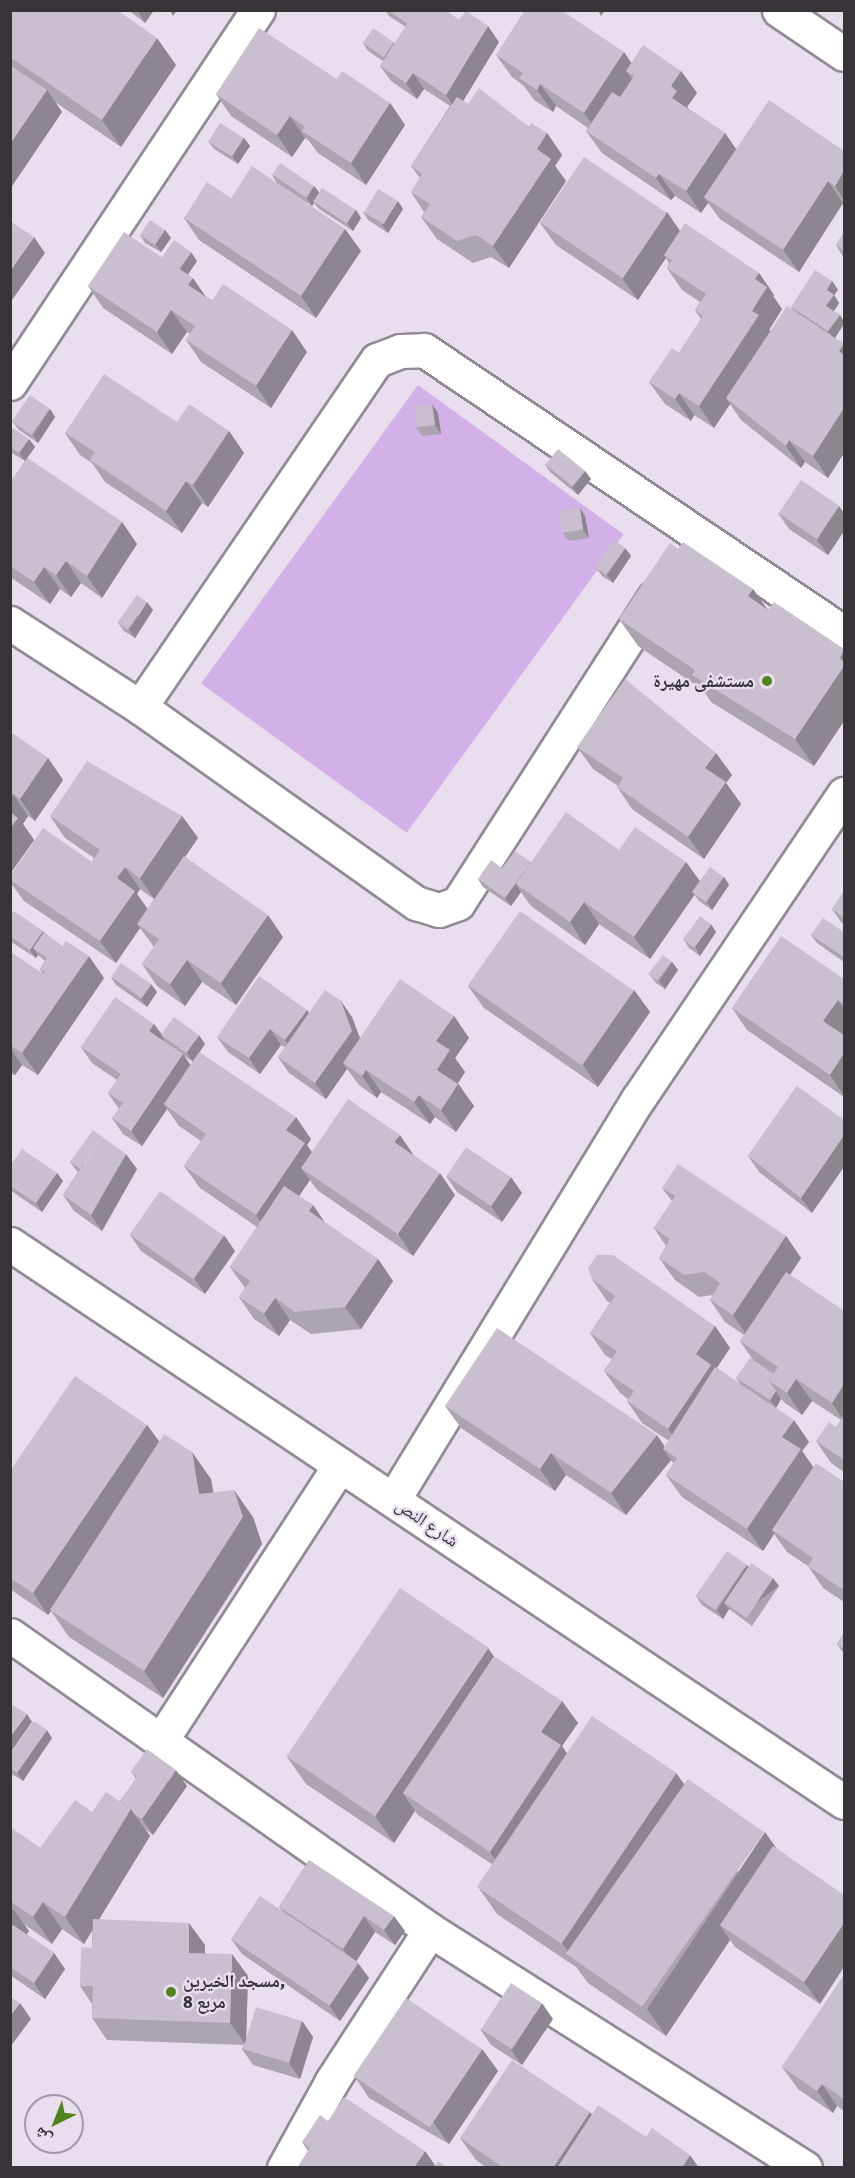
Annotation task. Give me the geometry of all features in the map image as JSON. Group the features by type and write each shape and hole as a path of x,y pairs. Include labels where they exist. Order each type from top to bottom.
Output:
{"street":[{"path":"10,382 258,10"},
{"path":"779,10 844,54"},
{"path":"140,707 377,360 400,351 424,350 683,553 844,633"},
{"path":"10,623 140,707 416,903 439,910 458,903 683,553"},
{"path":"393,1500 638,1100 844,794"},
{"name":"شارع النص","path":"10,1244 844,1802"},
{"path":"162,1739 340,1465"},
{"path":"10,1635 162,1739 430,1930 805,2168"},
{"path":"284,2168 332,2081 430,1930"}],"shaded area":[{"path":"418,385 623,534 407,833 201,684"}],"building":[{"path":"10,10 117,10 157,38 102,120 10,57"},
{"path":"387,10 416,10 408,24"},
{"path":"416,10 445,10 459,20 466,11 488,26 446,95 413,73 406,83 380,66"},
{"path":"525,10 561,10 624,52 584,113 540,84 537,90 519,78 523,73 496,55"},
{"path":"259,28 337,79 342,71 390,103 351,163 302,131 305,127 290,116 277,135 216,94"},
{"path":"373,28 394,42 384,57 363,43"},
{"path":"643,45 681,71 671,86 677,91 672,98 725,133 686,191 659,174 656,178 586,131 612,92 620,97 634,76 626,71"},
{"path":"10,65 47,90 10,144"},
{"path":"479,88 529,127 531,123 547,133 537,149 551,159 493,246 476,235 457,241 421,217 430,204 411,192 422,174 411,166 457,97 468,104"},
{"path":"769,100 844,151 844,171 835,186 828,181 783,250 704,197"},
{"path":"220,123 244,138 232,156 208,142"},
{"path":"584,157 667,213 623,278 540,222"},
{"path":"280,163 314,186 306,198 272,175"},
{"path":"252,166 345,229 301,296 184,218 207,182 231,198"},
{"path":"322,188 356,210 347,223 313,201"},
{"path":"378,189 398,201 384,224 364,212"},
{"path":"150,220 165,230 155,245 140,235"},
{"path":"10,221 34,237 10,271"},
{"path":"685,223 759,273 755,279 767,287 752,311 759,315 699,406 679,393 675,399 649,382 672,348 679,353 703,316 695,310 706,294 667,268 672,260 664,255"},
{"path":"124,232 193,278 188,285 212,301 223,284 292,330 256,386 186,340 195,326 171,310 157,332 88,286"},
{"path":"844,232 844,251 836,245"},
{"path":"174,240 191,252 179,270 161,258"},
{"path":"815,270 832,281 827,290 834,295 826,306 840,315 828,331 791,307"},
{"path":"787,306 844,344 839,351 844,355 844,408 813,456 789,440 786,446 726,398"},
{"path":"104,374 177,422 189,404 229,431 193,485 186,481 166,511 90,460 95,452 65,433"},
{"path":"30,395 50,409 31,435 12,421"},
{"path":"432,404 435,425 417,427 414,407"},
{"path":"13,428 29,439 19,453 10,447 10,433"},
{"path":"558,449 585,471 573,487 545,465"},
{"path":"27,458 122,522 87,576 66,561 56,575 44,567 34,582 10,566 10,483"},
{"path":"801,480 839,506 817,539 779,513"},
{"path":"580,508 583,530 562,533 559,511"},
{"path":"614,540 625,548 606,575 595,567"},
{"name":"مستشفى مهيرة","path":"683,542 753,589 748,596 768,610 774,602 844,649 840,658 844,666 795,739 692,675 695,670 619,619 670,543 678,549"},
{"path":"137,595 147,602 127,630 117,623"},
{"path":"625,679 716,753 705,768 726,782 688,837 617,787 623,778 577,747"},
{"path":"10,732 48,758 20,799 13,794 10,797"},
{"path":"87,761 182,816 140,878 125,867 117,878 135,891 100,941 10,880 10,876 43,828 92,862 100,850 50,816"},
{"path":"10,812 18,818 10,829"},
{"path":"566,812 619,850 635,827 686,862 634,937 584,902 570,922 516,884"},
{"path":"515,851 531,862 505,898 478,879 491,860 502,868"},
{"path":"184,856 268,915 221,983 187,960 170,984 142,964 159,939 137,924"},
{"path":"710,867 724,877 706,902 692,892"},
{"path":"844,891 844,918 832,909"},
{"path":"14,911 43,931 30,950 10,936 10,916"},
{"path":"520,911 634,991 582,1065 468,986"},
{"path":"700,916 711,924 694,948 683,939"},
{"path":"823,918 844,932 844,957 811,935"},
{"path":"44,932 62,946 45,972 40,969 47,958 33,948"},
{"path":"781,936 844,979 844,1004 838,1000 823,1021 844,1035 844,1053 830,1075 732,1008"},
{"path":"66,941 89,956 22,1053 10,1045 10,952 43,974"},
{"path":"663,955 672,962 657,981 648,974"},
{"path":"121,963 151,984 142,998 111,977"},
{"path":"259,976 307,1010 285,1040 270,1029 249,1058 217,1037"},
{"path":"400,979 454,1016 436,1041 450,1050 437,1070 458,1084 441,1110 419,1095 414,1102 366,1070 362,1076 343,1063"},
{"path":"325,990 341,1001 352,1031 315,1083 278,1057"},
{"path":"115,997 154,1024 149,1031 183,1054 131,1131 112,1118 123,1103 108,1093 121,1074 81,1047"},
{"path":"174,1017 199,1035 186,1053 161,1035"},
{"path":"199,1052 296,1117 286,1130 305,1143 256,1215 184,1166 206,1134 164,1104"},
{"path":"797,1086 844,1120 844,1135 801,1198 748,1156"},
{"path":"348,1099 400,1135 394,1142 440,1173 398,1234 301,1168"},
{"path":"93,1130 105,1139 102,1137 80,1169 70,1162"},
{"path":"102,1137 126,1154 91,1215 63,1195"},
{"path":"466,1147 511,1177 491,1206 446,1176"},
{"path":"22,1149 57,1173 36,1203 10,1186 10,1166"},
{"path":"678,1164 786,1236 733,1315 710,1300 720,1283 704,1272 684,1275 659,1258 670,1239 654,1228 675,1196 662,1188"},
{"path":"284,1186 313,1205 309,1211 378,1259 345,1307 295,1312 275,1298 264,1314 239,1297 250,1281 230,1267"},
{"path":"160,1191 224,1236 193,1279 130,1234"},
{"path":"597,1255 613,1255 715,1326 696,1354 711,1365 668,1429 627,1401 634,1391 604,1371 617,1351 590,1333 615,1296 592,1279 588,1268"},
{"path":"786,1272 844,1311 844,1384 832,1403 796,1379 787,1393 769,1381 778,1367 740,1341"},
{"path":"497,1328 657,1435 611,1493 551,1453 540,1469 445,1406"},
{"path":"750,1358 774,1374 769,1381 776,1391 770,1400 736,1378"},
{"path":"715,1367 794,1420 782,1437 801,1449 747,1529 666,1475 677,1458 663,1449"},
{"path":"75,1376 147,1425 33,1593 10,1578 10,1471"},
{"path":"844,1415 844,1460 816,1441 829,1422 836,1427"},
{"path":"164,1434 192,1452 199,1494 234,1490 243,1517 144,1671 50,1610"},
{"path":"816,1463 844,1482 844,1585 842,1589 808,1566 813,1558 772,1530"},
{"path":"727,1551 747,1565 715,1610 695,1596"},
{"path":"751,1563 773,1578 747,1618 724,1603"},
{"path":"400,1588 489,1648 375,1816 286,1756"},
{"path":"844,1633 844,1649 837,1644"},
{"path":"494,1656 562,1701 541,1732 561,1745 490,1852 403,1793"},
{"path":"13,1705 27,1714 10,1737 10,1708"},
{"path":"592,1716 677,1773 561,1944 477,1887"},
{"path":"34,1721 47,1730 17,1773 10,1768 10,1753"},
{"path":"147,1749 176,1770 142,1819 120,1801 137,1777 131,1771"},
{"path":"688,1779 764,1832 642,2007 566,1953"},
{"path":"106,1792 131,1809 65,1917 43,1902 33,1917 10,1901 10,1827 40,1848 75,1800 92,1812"},
{"path":"773,1846 844,1895 844,1923 804,1982 720,1925"},
{"path":"309,1860 394,1916 384,1930 364,1916 343,1949 279,1907"},
{"path":"260,1896 359,1963 330,2006 231,1939"},
{"name":"مسجد الخيرين, مربع 8","path":"93,1919 189,1923 189,1953 232,1954 230,2023 92,2018 93,1986 80,1986 81,1947 92,1948"},
{"path":"13,1925 54,1953 34,1983 10,1967 10,1929"},
{"path":"844,1975 844,2099 822,2084 817,2091 782,2067"},
{"path":"511,1983 542,2003 512,2049 481,2029"},
{"path":"10,1997 20,2003 10,2016"},
{"path":"406,1998 482,2049 430,2127 353,2076"},
{"path":"256,2007 302,2021 289,2063 243,2049"},
{"path":"512,2060 590,2112 553,2168 504,2168 460,2138"},
{"path":"344,2097 425,2151 414,2168 302,2168 299,2165 310,2148 302,2142 320,2115 328,2121"},
{"path":"598,2105 646,2137 652,2128 690,2155 682,2168 557,2168"},
{"path":"438,2161 448,2168 434,2168"}],"place":[{"name":"مستشفى مهيرة","path":"767,681"},
{"name":"مسجد الخيرين, مربع 8","path":"171,1992"}]}
